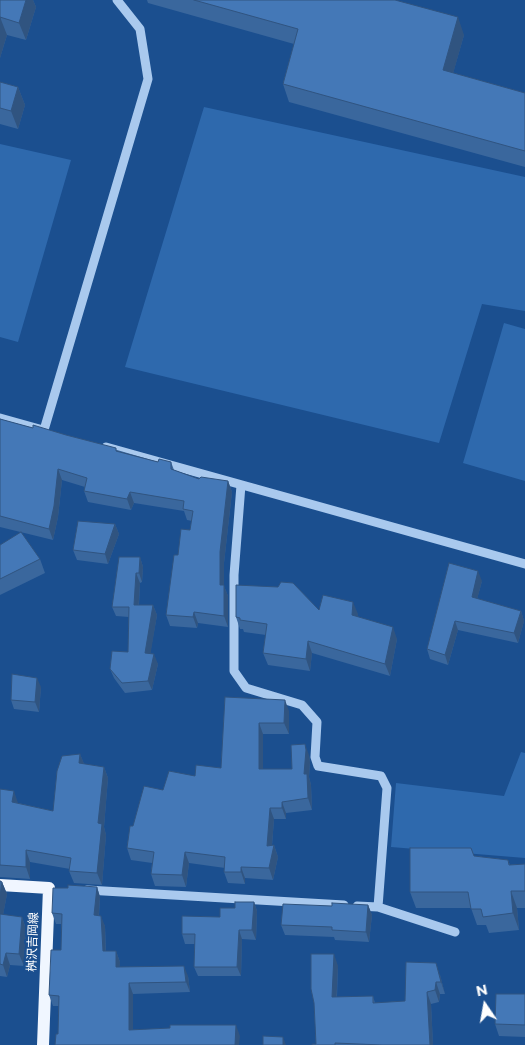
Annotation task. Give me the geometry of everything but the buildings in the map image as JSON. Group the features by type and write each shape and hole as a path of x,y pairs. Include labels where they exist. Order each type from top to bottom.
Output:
{"main road":[{"name":"桝沢吉岡線","path":"0,885 54,888 44,1045"}],"street":[{"path":"0,418 49,431 148,79 140,29 117,0"},
{"path":"100,446 525,564"},
{"path":"241,485 234,575 234,671 246,688 302,705 317,722 315,757 318,766 381,776 387,788 378,907"},
{"path":"78,890 378,907 455,932"}],"shaded area":[{"path":"204,107 525,177 525,311 482,304 439,443 125,367"},
{"path":"0,144 71,160 18,342 0,337"},
{"path":"504,323 525,329 525,481 463,463"},
{"path":"521,752 525,753 525,858 391,847 396,783 504,796"}]}
